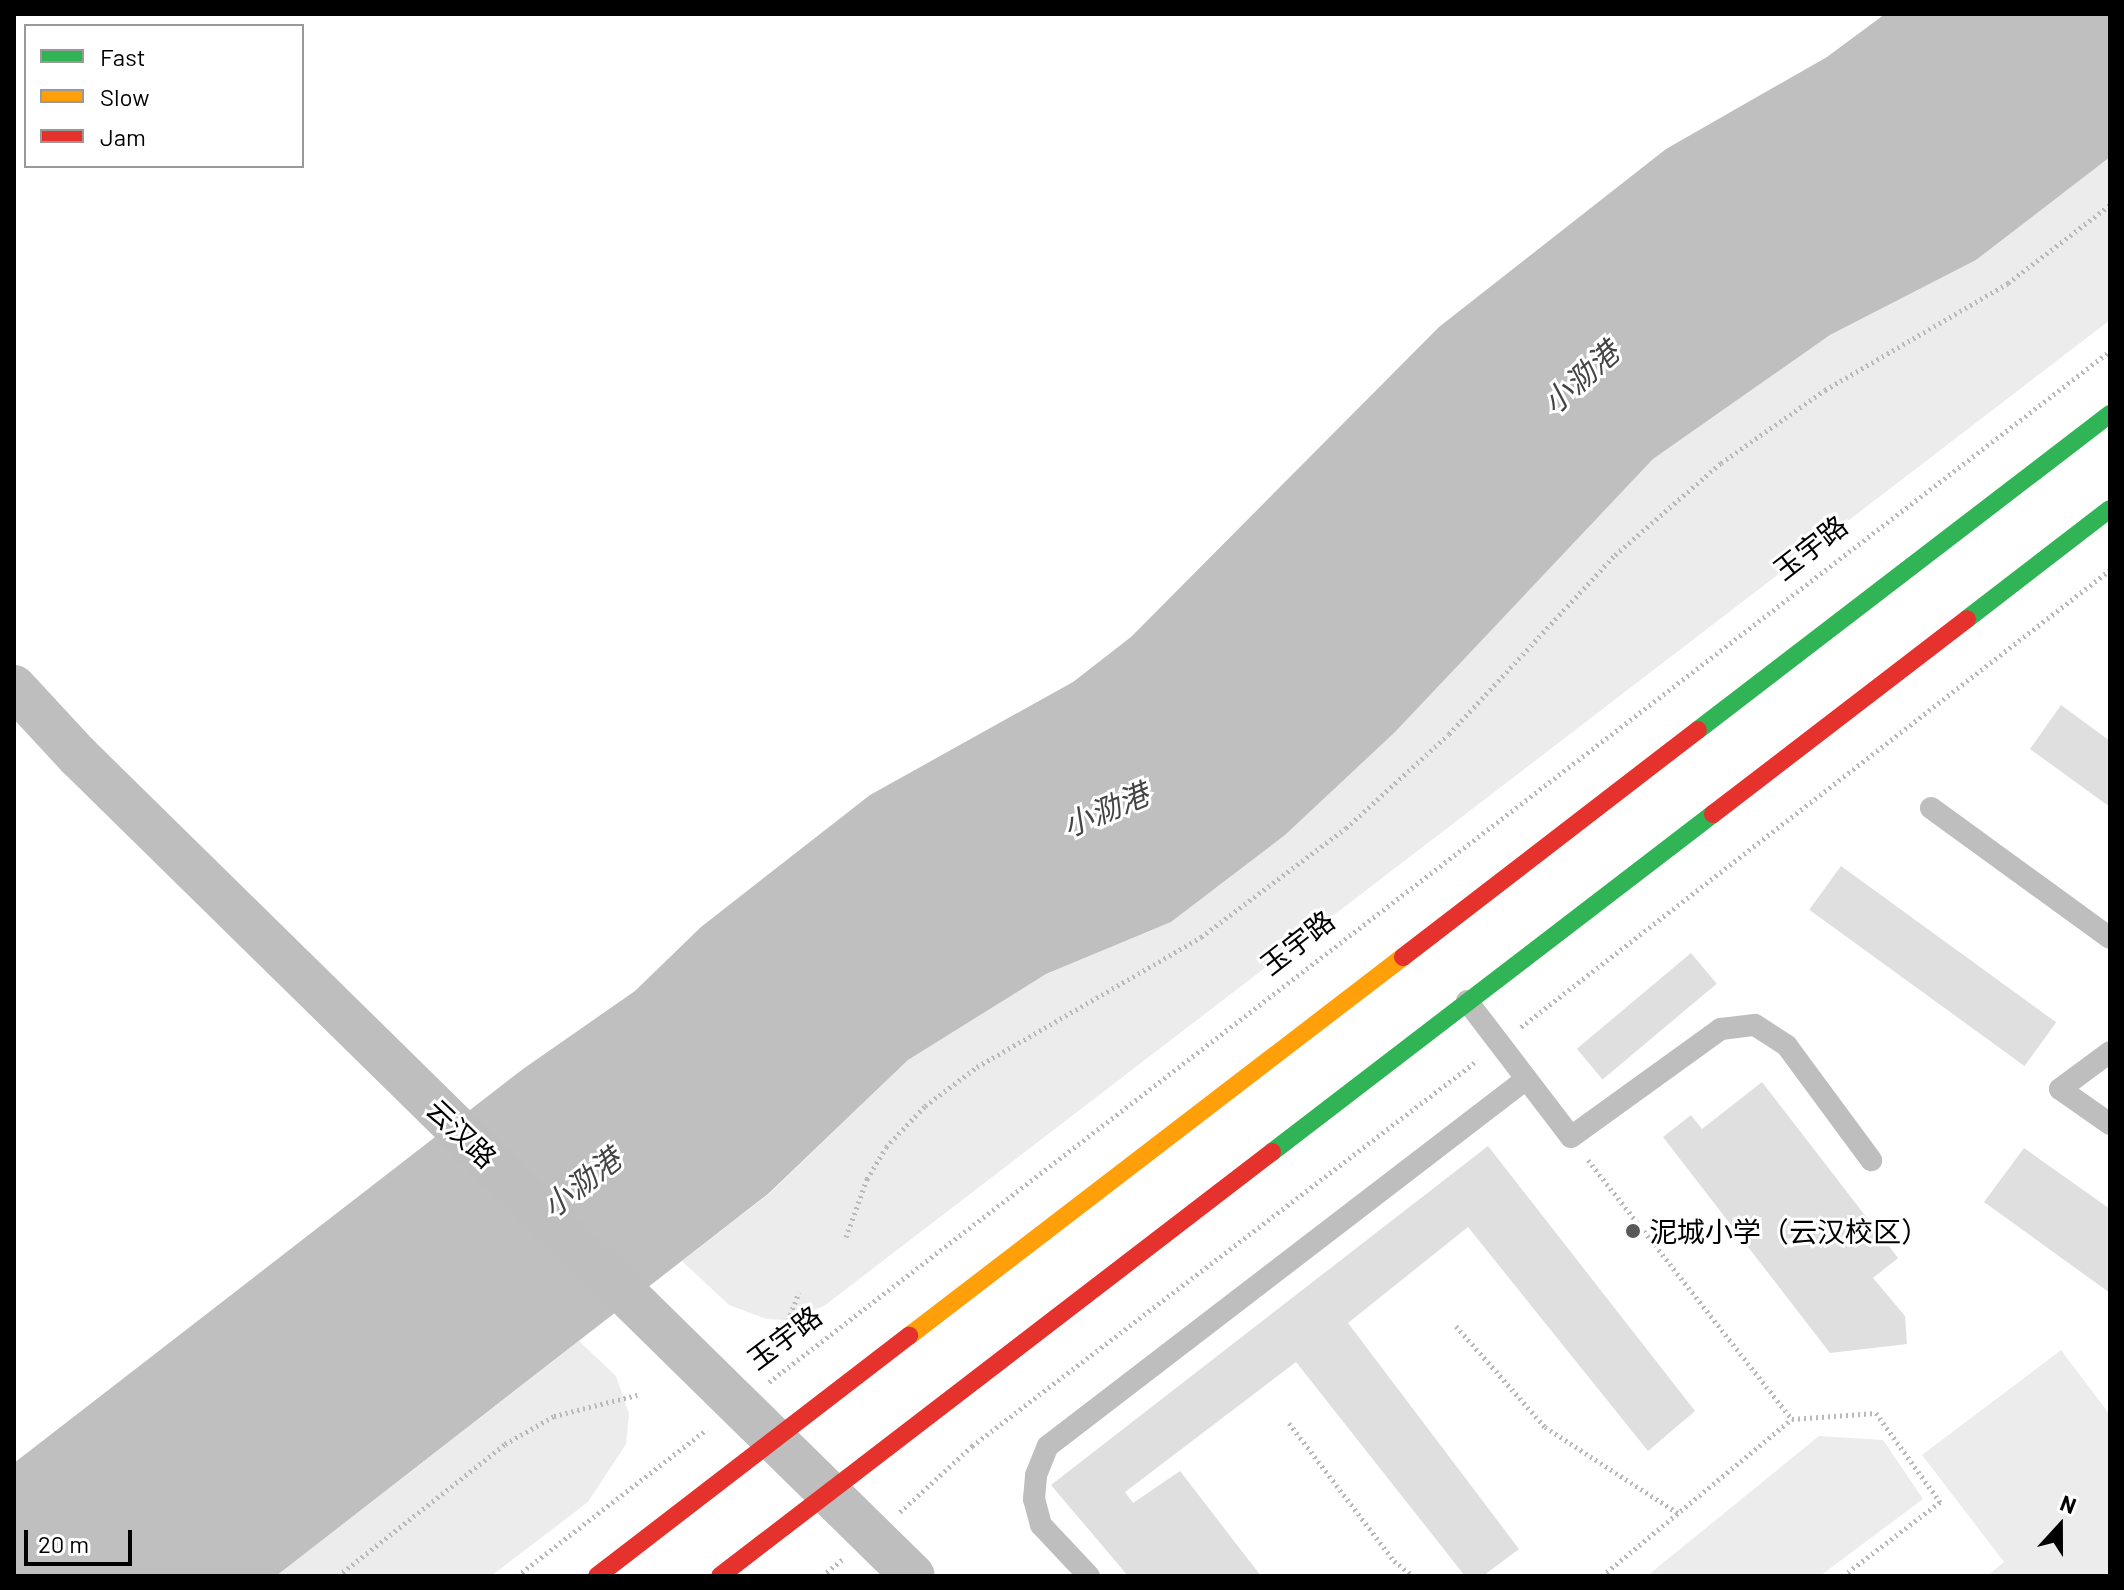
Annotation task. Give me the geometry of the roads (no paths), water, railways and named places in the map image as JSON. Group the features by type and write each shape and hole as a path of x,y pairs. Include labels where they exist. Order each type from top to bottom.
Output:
{"street":[{"path":"597,1576 2110,414"},
{"path":"720,1576 2110,509"},
{"name":"云汉路","path":"14,687 78,756 830,1490 913,1576"}],"lane":[{"path":"1931,808 2110,938"},
{"path":"1467,1001 1571,1137 1721,1029 1755,1025 1787,1046 1871,1160"},
{"path":"2110,1052 2060,1089 2110,1124"},
{"path":"1089,1576 1041,1525 1034,1499 1036,1475 1048,1446 1525,1080"}],"water":[{"name":"小泐港","path":"1885,14 2110,14 2110,157 1976,260 1830,335 1653,459 1395,732 1285,835 1171,922 1046,974 908,1060 768,1194 276,1576 14,1576 14,1463 523,1069 635,991 701,927 870,795 1073,682 1131,637 1439,327 1666,149 1827,57"}],"place":[{"name":"泥城小学（云汉校区）","path":"1633,1231"}]}
